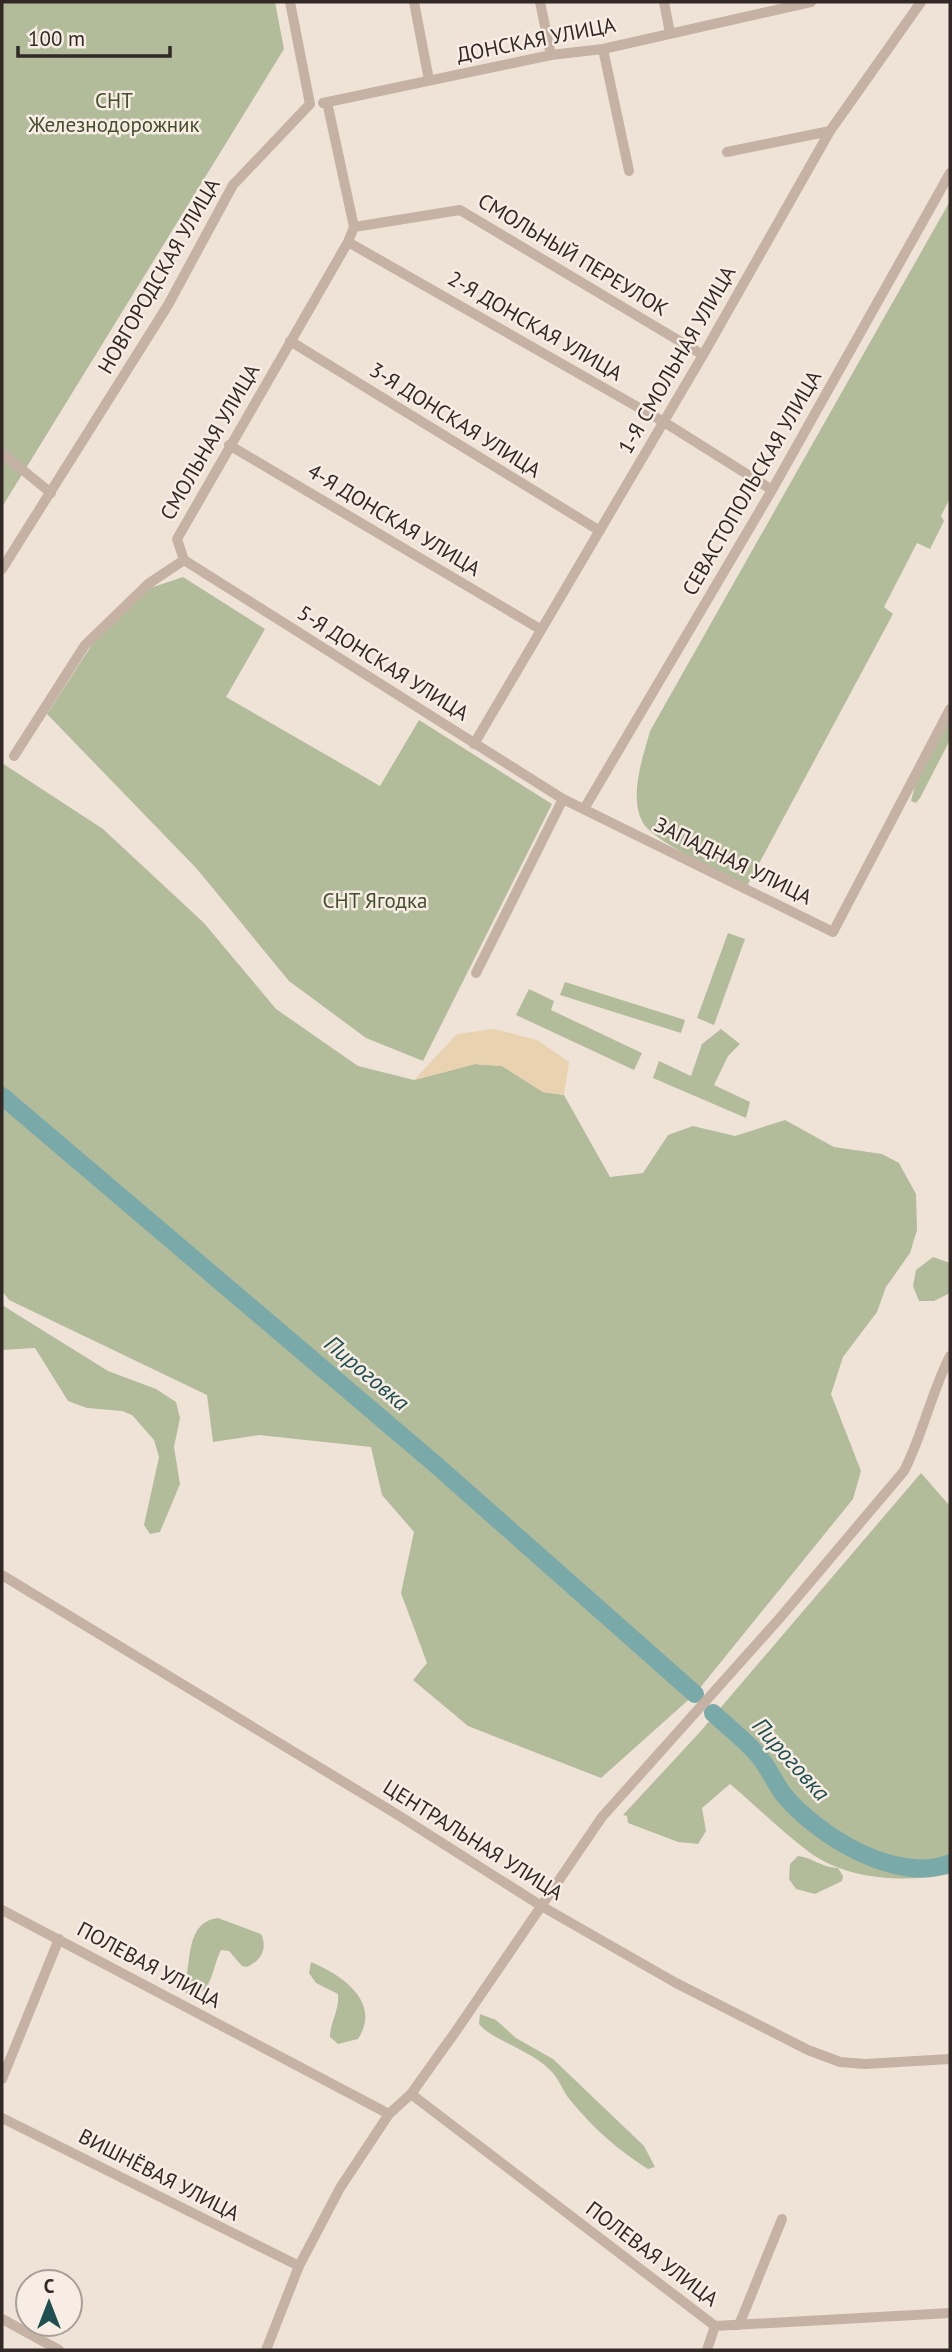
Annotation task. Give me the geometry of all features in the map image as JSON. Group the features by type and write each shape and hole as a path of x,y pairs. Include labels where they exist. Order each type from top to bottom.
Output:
{"street":[{"path":"290,2 310,104"},
{"path":"414,2 429,80"},
{"path":"540,2 551,55"},
{"path":"664,2 670,33"},
{"name":"ДОНСКАЯ УЛИЦА","path":"310,104 551,55 603,48 783,5 810,2"},
{"name":"1-Я СМОЛЬНАЯ УЛИЦА","path":"474,744 703,355 830,131 921,2"},
{"path":"603,48 629,172"},
{"path":"327,102 354,226"},
{"name":"НОВГОРОДСКАЯ УЛИЦА","path":"2,569 168,305 233,185 310,104"},
{"path":"727,152 830,131"},
{"name":"СЕВАСТОПОЛЬСКАЯ УЛИЦА","path":"584,809 772,490 950,173"},
{"name":"СМОЛЬНЫЙ ПЕРЕУЛОК","path":"354,226 460,210 703,355"},
{"name":"СМОЛЬНАЯ УЛИЦА","path":"184,560 177,540 229,445 348,242 354,226"},
{"name":"2-Я ДОНСКАЯ УЛИЦА","path":"348,242 664,422 772,490"},
{"name":"3-Я ДОНСКАЯ УЛИЦА","path":"290,341 600,531"},
{"name":"4-Я ДОНСКАЯ УЛИЦА","path":"229,445 540,629"},
{"path":"2,453 51,493"},
{"path":"14,756 85,645 148,584 184,560"},
{"name":"5-Я ДОНСКАЯ УЛИЦА","path":"184,560 563,799"},
{"name":"ЗАПАДНАЯ УЛИЦА","path":"563,799 833,932 950,709"},
{"path":"476,973 563,799"},
{"path":"266,2350 299,2266 340,2188 389,2114 411,2094 602,1817 779,1619 904,1471 914,1453 936,1384 950,1356"},
{"name":"ЦЕНТРАЛЬНАЯ УЛИЦА","path":"2,1575 398,1815 542,1907 676,1983 808,2050 840,2062 864,2064 950,2059"},
{"name":"ПОЛЕВАЯ УЛИЦА","path":"2,1910 389,2114"},
{"path":"2,2079 59,1939"},
{"name":"ПОЛЕВАЯ УЛИЦА","path":"411,2094 715,2326 950,2313"},
{"name":"ВИШНЁВАЯ УЛИЦА","path":"2,2118 299,2266"},
{"path":"739,2325 782,2220"},
{"path":"2,2319 59,2350"},
{"path":"707,2350 715,2326"}],"green space":[{"name":"СНТ Железнодорожник","path":"2,2 275,2 284,49 2,507"},
{"path":"950,201 950,498 941,516 944,521 930,549 917,543 884,607 893,614 747,886 673,847 648,829 642,821 638,811 637,788 650,731"},
{"name":"СНТ Ягодка","path":"183,577 265,629 226,697 380,786 419,720 552,804 423,1061 366,1038 289,981 197,869 47,714 93,643 150,588"},
{"path":"950,719 950,740 920,798 916,803 911,801 917,777"},
{"path":"2,763 103,829 204,923 276,1009 358,1066 414,1080 475,1064 502,1066 543,1092 564,1095 610,1177 643,1173 668,1135 693,1126 735,1136 785,1120 834,1147 882,1154 899,1163 916,1194 917,1230 910,1253 886,1287 877,1312 843,1357 831,1394 861,1471 853,1499 695,1694 601,1778 468,1726 413,1680 427,1663 401,1593 414,1532 382,1495 371,1447 259,1435 213,1442 207,1395 9,1300 2,1291"},
{"path":"728,933 745,939 714,1025 697,1018"},
{"path":"565,982 685,1020 681,1033 560,995"},
{"path":"529,989 554,1001 551,1010 642,1053 634,1070 516,1015"},
{"path":"721,1029 740,1044 728,1056 714,1085 750,1102 746,1118 653,1078 659,1061 691,1076 702,1044"},
{"path":"933,1257 950,1263 950,1293 934,1301 919,1301 913,1286 916,1270"},
{"path":"2,1305 108,1371 156,1389 176,1402 180,1418 174,1447 180,1484 160,1532 150,1534 144,1525 159,1457 154,1440 132,1415 122,1411 87,1408 68,1401 35,1348 2,1350"},
{"path":"921,1473 950,1506 950,1874 896,1878 858,1874 841,1869 809,1852 730,1784 702,1808 706,1831 698,1844 678,1842 628,1823 627,1816 623,1815 699,1733"},
{"path":"798,1856 838,1868 843,1876 842,1881 815,1894 796,1889 789,1879 790,1864"},
{"path":"218,1918 261,1934 264,1944 262,1954 247,1967 242,1966 229,1951 221,1950 207,1986 196,1995 188,1996 184,1989 194,1936 199,1927 207,1921"},
{"path":"311,1962 346,1982 362,2002 364,2026 358,2039 338,2044 330,2037 338,1994 316,1983 309,1973"},
{"path":"480,2014 496,2020 516,2038 553,2059 644,2146 655,2167 648,2169 607,2138 571,2101 550,2070 535,2058 485,2030 479,2024"}],"sand":[{"path":"494,1029 537,1040 569,1062 564,1095 543,1092 502,1066 475,1064 414,1080 457,1034"}],"waterway":[{"name":"Пироговка","path":"2,1096 435,1464 695,1694"},
{"name":"Пироговка","path":"713,1713 757,1754 784,1795 798,1810 837,1840 883,1862 906,1867 929,1868 950,1863"}]}
